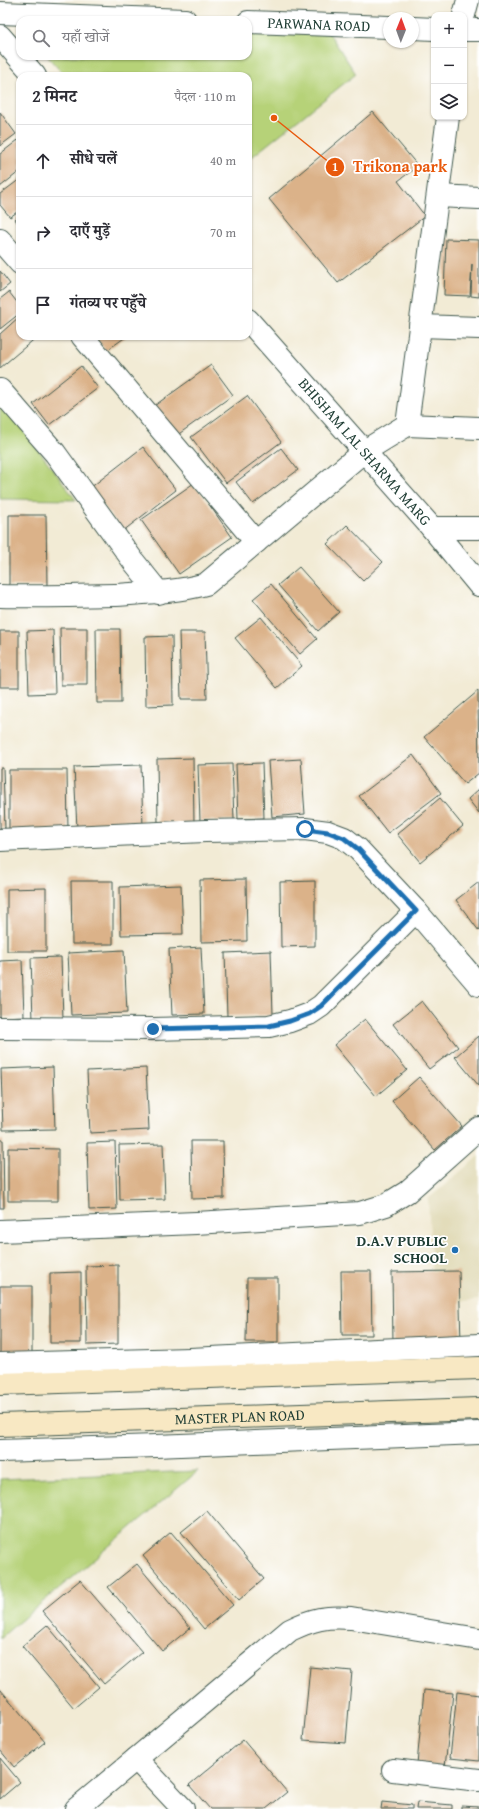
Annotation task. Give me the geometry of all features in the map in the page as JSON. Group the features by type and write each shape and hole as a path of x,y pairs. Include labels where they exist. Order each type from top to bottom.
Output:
{"main road":[{"path":"0,1384 479,1368"},
{"name":"MASTER PLAN ROAD","path":"0,1425 479,1409"}],"street":[{"path":"465,12 468,0"},
{"path":"0,13 65,8 145,16"},
{"name":"PARWANA ROAD","path":"252,22 383,27"},
{"path":"419,28 431,29"},
{"path":"467,30 479,30"},
{"path":"0,36 16,54"},
{"path":"21,60 32,72"},
{"path":"407,425 448,120"},
{"path":"438,196 479,198"},
{"path":"0,240 16,258"},
{"name":"BHISHAM LAL SHARMA MARG","path":"252,325 363,452 432,528 479,585"},
{"path":"420,326 479,328"},
{"path":"85,340 256,542"},
{"path":"0,390 55,453 134,562 159,593"},
{"path":"0,596 59,597 159,593 188,589 206,584 363,452 407,425 479,428"},
{"path":"432,528 479,528"},
{"path":"0,840 305,829 328,832 344,838 358,849 416,911 479,985"},
{"path":"0,1028 153,1029 269,1026 290,1021 309,1014 321,1006 416,911"},
{"path":"0,1231 196,1223 360,1213 386,1205 407,1192 479,1128"},
{"path":"0,1364 190,1359 479,1344"},
{"path":"0,1451 479,1433"},
{"path":"76,1809 290,1630 309,1621 331,1617 351,1618 479,1639"},
{"path":"136,1759 183,1809"},
{"path":"393,1770 479,1780"}],"shaded area":[{"name":"D.A.V PUBLIC SCHOOL","path":"479,1156 479,1300 434,1302 428,1199"}],"green space":[{"path":"252,31 329,33 356,74 252,157 252,72 61,72 51,60 252,60"},
{"path":"0,403 19,424 76,500 0,499"},
{"path":"198,1471 0,1638 0,1479"}],"building":[{"path":"0,112 16,134 0,146"},
{"path":"373,112 418,166 398,181 425,216 338,283 269,199"},
{"path":"16,142 16,174 0,187 0,154"},
{"path":"16,182 16,213 10,217 0,205 0,194"},
{"path":"446,239 479,240 479,297 471,296 472,264 470,296 444,295"},
{"path":"0,271 10,284 0,292"},
{"path":"9,292 16,301 16,316 0,329 0,299"},
{"path":"16,320 16,340 33,340 0,368 0,334"},
{"path":"97,340 121,340 106,351"},
{"path":"211,365 233,395 176,436 154,406"},
{"path":"81,366 98,388 49,425 33,404"},
{"path":"247,396 281,442 226,483 191,437"},
{"path":"143,447 176,490 123,531 90,488"},
{"path":"281,448 298,470 253,504 236,482"},
{"path":"194,483 232,537 179,574 141,520"},
{"path":"9,515 46,515 47,587 9,586"},
{"path":"347,525 383,562 363,581 327,544"},
{"path":"299,567 339,612 318,631 278,585"},
{"path":"271,584 317,639 300,654 253,599"},
{"path":"261,617 302,666 277,688 235,638"},
{"path":"60,628 87,628 87,685 61,685"},
{"path":"96,629 120,629 121,703 97,703"},
{"path":"53,630 55,693 29,694 27,631"},
{"path":"0,631 19,631 19,687 0,687"},
{"path":"179,632 205,632 207,699 181,699"},
{"path":"172,636 173,705 146,706 145,637"},
{"path":"478,691 479,773 465,784 424,737"},
{"path":"413,755 441,793 388,833 359,796"},
{"path":"193,758 194,824 158,824 157,759"},
{"path":"301,759 305,814 272,817 268,761"},
{"path":"262,763 264,818 238,819 236,764"},
{"path":"232,764 234,820 200,821 198,765"},
{"path":"141,765 143,827 77,829 74,767"},
{"path":"0,768 3,768 5,828 0,828"},
{"path":"9,770 67,770 68,831 9,832"},
{"path":"479,789 479,813 468,799"},
{"path":"440,798 463,826 420,862 397,834"},
{"path":"246,879 247,941 201,942 200,880"},
{"path":"71,881 113,881 113,944 72,944"},
{"path":"315,881 315,946 281,947 280,882"},
{"path":"479,882 479,931 456,900"},
{"path":"181,885 183,934 121,935 120,887"},
{"path":"46,888 46,951 7,951 7,889"},
{"path":"201,947 204,1014 172,1015 169,949"},
{"path":"124,950 127,1013 71,1015 68,953"},
{"path":"271,951 273,1015 227,1016 225,953"},
{"path":"61,957 63,1019 33,1020 31,958"},
{"path":"22,960 24,1016 0,1017 0,961"},
{"path":"422,1001 458,1047 429,1069 393,1024"},
{"path":"365,1019 407,1070 376,1096 334,1045"},
{"path":"479,1036 479,1086 455,1057"},
{"path":"53,1067 55,1129 3,1130 1,1069"},
{"path":"146,1068 149,1130 90,1133 87,1071"},
{"path":"419,1077 462,1126 435,1150 392,1101"},
{"path":"0,1140 3,1140 4,1208 0,1208"},
{"path":"191,1141 223,1141 224,1198 192,1199"},
{"path":"115,1142 117,1209 89,1210 87,1143"},
{"path":"163,1144 165,1199 120,1200 119,1145"},
{"path":"8,1148 58,1149 58,1201 8,1201"},
{"path":"118,1265 118,1344 87,1345 86,1266"},
{"path":"341,1271 371,1271 372,1335 342,1335"},
{"path":"459,1271 461,1343 393,1344 392,1272"},
{"path":"81,1272 81,1343 50,1343 50,1273"},
{"path":"247,1278 278,1278 278,1342 246,1342"},
{"path":"0,1286 32,1286 32,1355 0,1355"},
{"path":"207,1511 264,1579 239,1600 181,1532"},
{"path":"171,1532 233,1605 204,1629 143,1556"},
{"path":"137,1564 190,1628 162,1651 108,1587"},
{"path":"80,1580 142,1652 104,1684 42,1611"},
{"path":"47,1625 99,1687 74,1708 22,1646"},
{"path":"310,1667 352,1671 346,1743 303,1740"},
{"path":"0,1689 45,1742 14,1767 0,1750"},
{"path":"424,1690 453,1693 445,1767 417,1764"},
{"path":"457,1692 479,1695 479,1761 450,1758"},
{"path":"243,1740 287,1792 266,1809 210,1809 189,1785"},
{"path":"0,1758 20,1782 0,1799"},
{"path":"382,1802 412,1805 412,1809 381,1809"},
{"path":"417,1802 452,1805 452,1809 416,1809"},
{"path":"461,1806 479,1807 479,1809 461,1809"}],"place":[{"name":"Trikona park","path":"274,118"},
{"name":"D.A.V PUBLIC SCHOOL","path":"455,1250"}],"route":[{"path":"153,1029 269,1026 290,1021 309,1014 321,1006 416,911 358,849 344,838 328,832 305,829"}]}
